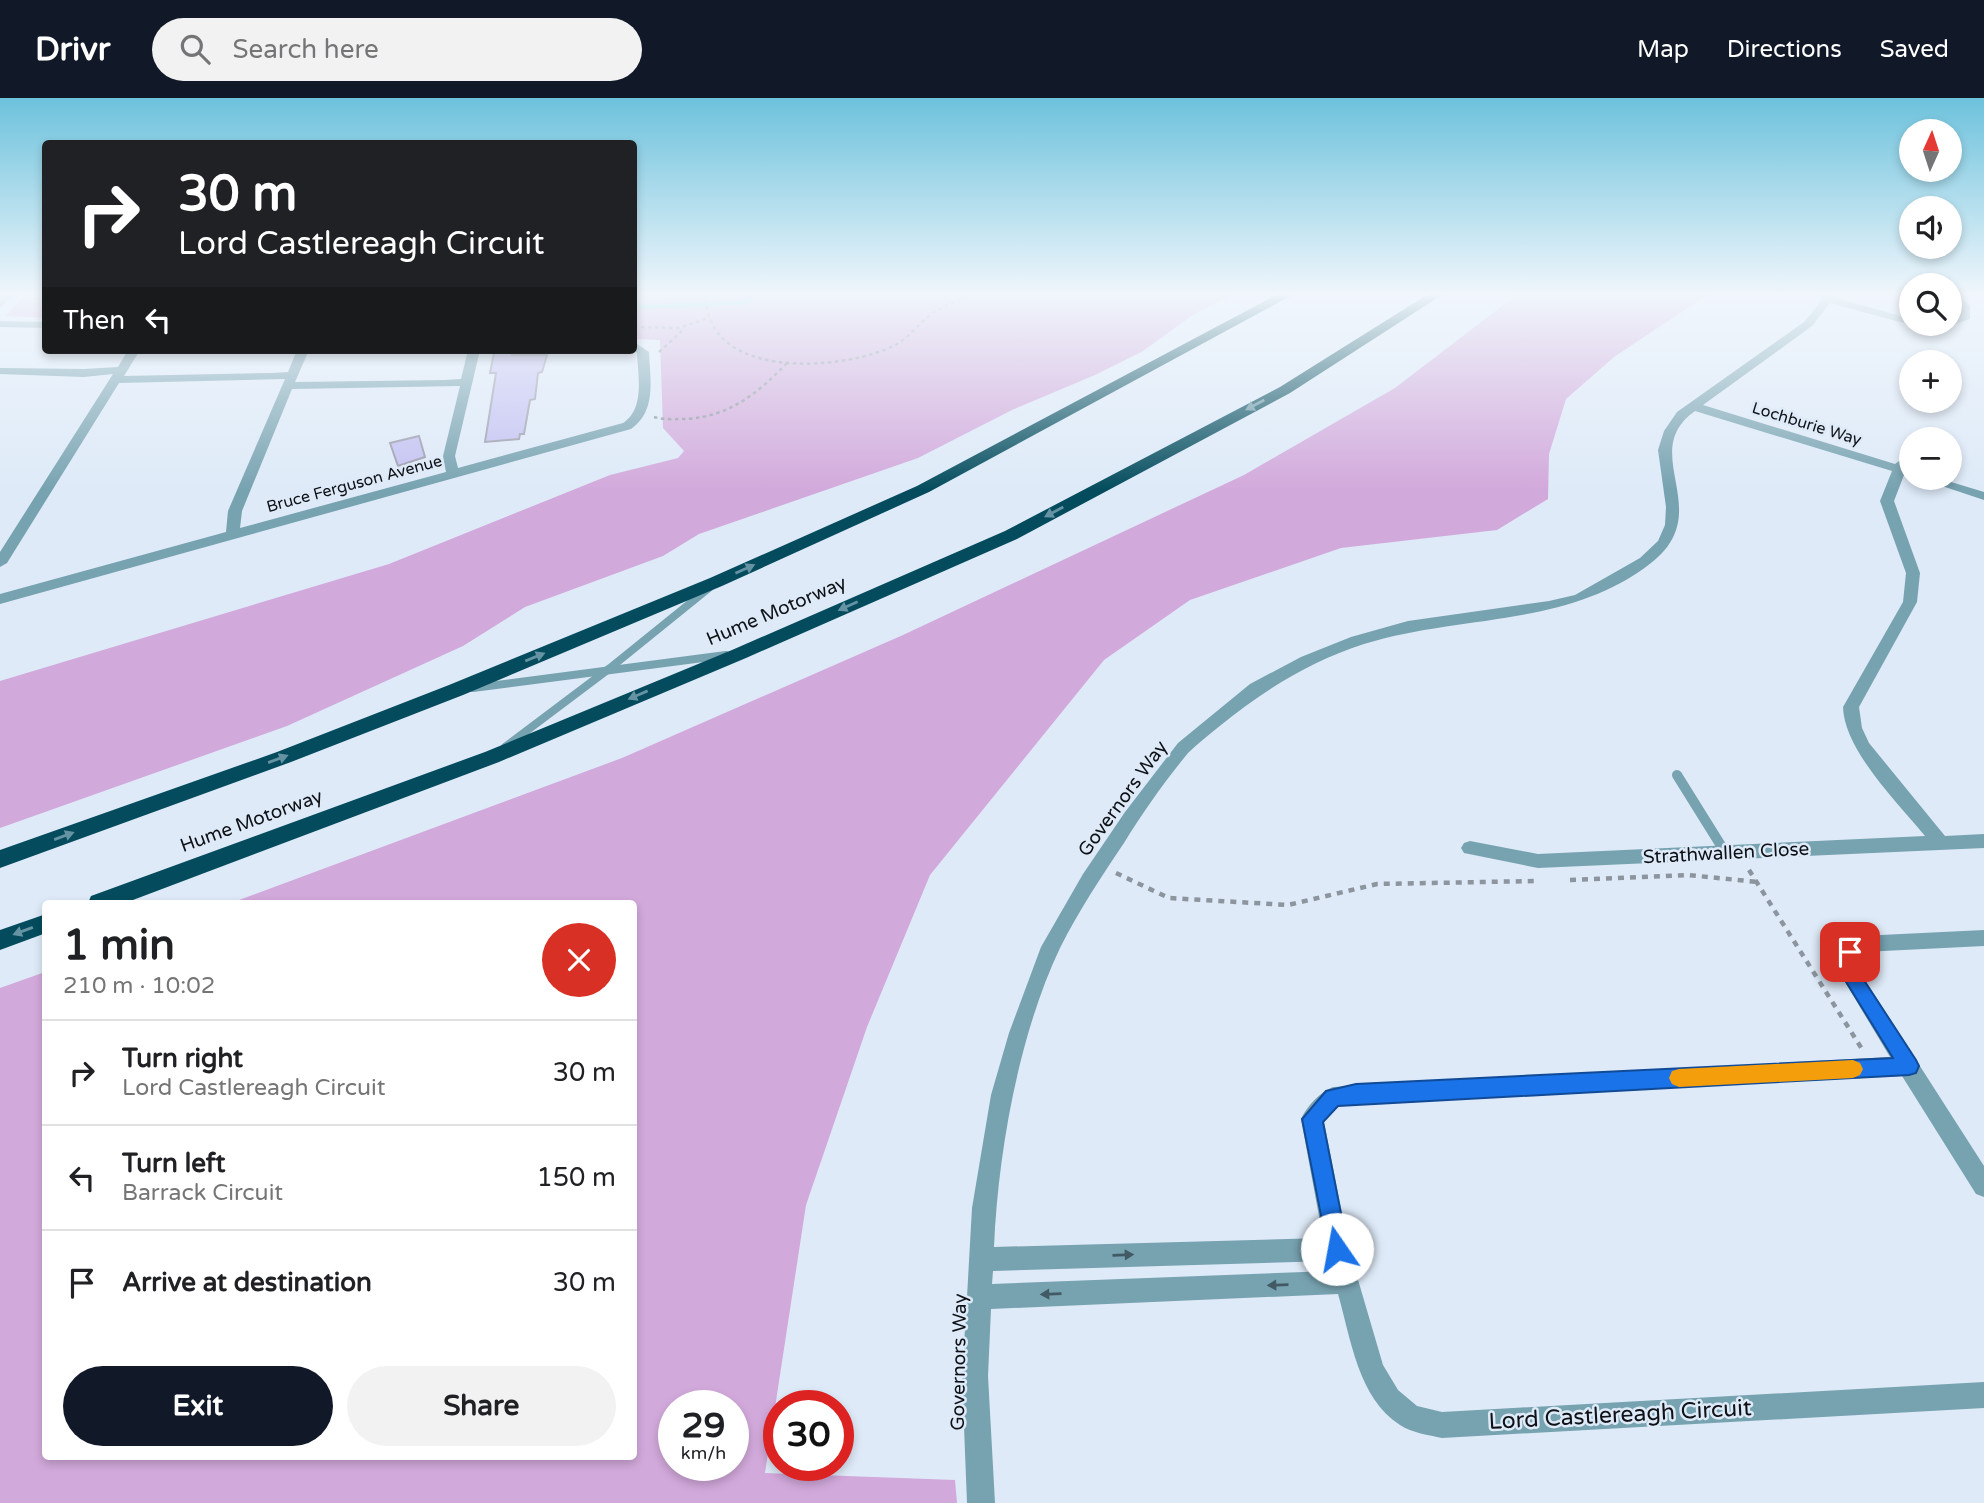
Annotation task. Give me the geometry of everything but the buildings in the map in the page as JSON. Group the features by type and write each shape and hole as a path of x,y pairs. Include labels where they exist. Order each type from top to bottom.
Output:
{"highway":[{"path":"0,859 284,757 456,690 716,582 923,489 1167,359"},
{"name":"Hume Motorway","path":"107,900 492,757 1011,535 1285,390 1335,359"},
{"path":"0,940 42,924"}],"street":[{"path":"0,563 129,359"},
{"path":"234,535 232,525 235,511 299,359"},
{"path":"453,474 449,456 472,359"},
{"name":"Bruce Ferguson Avenue","path":"0,598 636,421 642,410 643,359"},
{"name":"Governors Way","path":"981,1503 975,1376 985,1208 1000,1108 1019,1032 1051,947 1131,817 1184,747 1256,688 1307,661 1356,641 1413,625 1549,607 1580,598 1646,561 1664,543 1672,525 1673,507 1664,450 1670,431 1681,415 1760,359"},
{"path":"0,371 419,385 466,382"},
{"name":"Lochburie Way","path":"1698,403 1899,466"},
{"path":"1899,480 1887,501 1913,573 1910,602 1851,706 1851,719 1854,734 1863,747 1940,842"},
{"path":"1962,482 1984,489"},
{"path":"1962,489 1984,496"},
{"name":"Strathwallen Close","path":"1470,848 1538,861 1984,841"},
{"path":"1984,938 1865,943 1851,949 1849,972 1984,1186"},
{"name":"Lord Castlereagh Circuit","path":"1909,1066 1356,1094 1333,1097 1312,1119 1337,1249 1372,1370 1389,1399 1410,1416 1442,1425 1984,1395"},
{"path":"982,1259 1337,1249"},
{"path":"979,1297 1346,1282"}],"lane":[{"path":"492,757 610,668 716,582"},
{"path":"456,690 610,668 738,654"},
{"path":"1677,775 1731,852"}],"path":[{"path":"770,359 837,362 852,359"},
{"path":"654,419 714,415 736,408 751,399 789,361"},
{"path":"1731,852 1758,882 1874,1068"},
{"path":"1099,865 1169,898 1288,905 1377,884 1543,881"},
{"path":"1557,880 1688,875 1758,882"}],"shaded area":[{"path":"661,359 1128,359 1012,410 918,458 699,534 663,556 525,607 463,646 287,726 0,828 0,681 389,564 610,475 678,458 684,451 663,428"},
{"path":"1433,359 1612,359 1566,399 1549,454 1548,499 1497,530 1341,548 1190,600 1104,660 930,875 867,1027 806,1205 778,1390 763,1390 763,1481 854,1481 854,1476 955,1480 957,1503 0,1503 0,988 42,973 42,1460 637,1460 637,900 239,900 622,758 903,635 1244,475 1395,388"}],"slow traffic":[{"path":"1679,1078 1853,1069"}],"route":[{"path":"1337,1249 1312,1119 1333,1097 1909,1066 1849,972 1850,952"}]}
